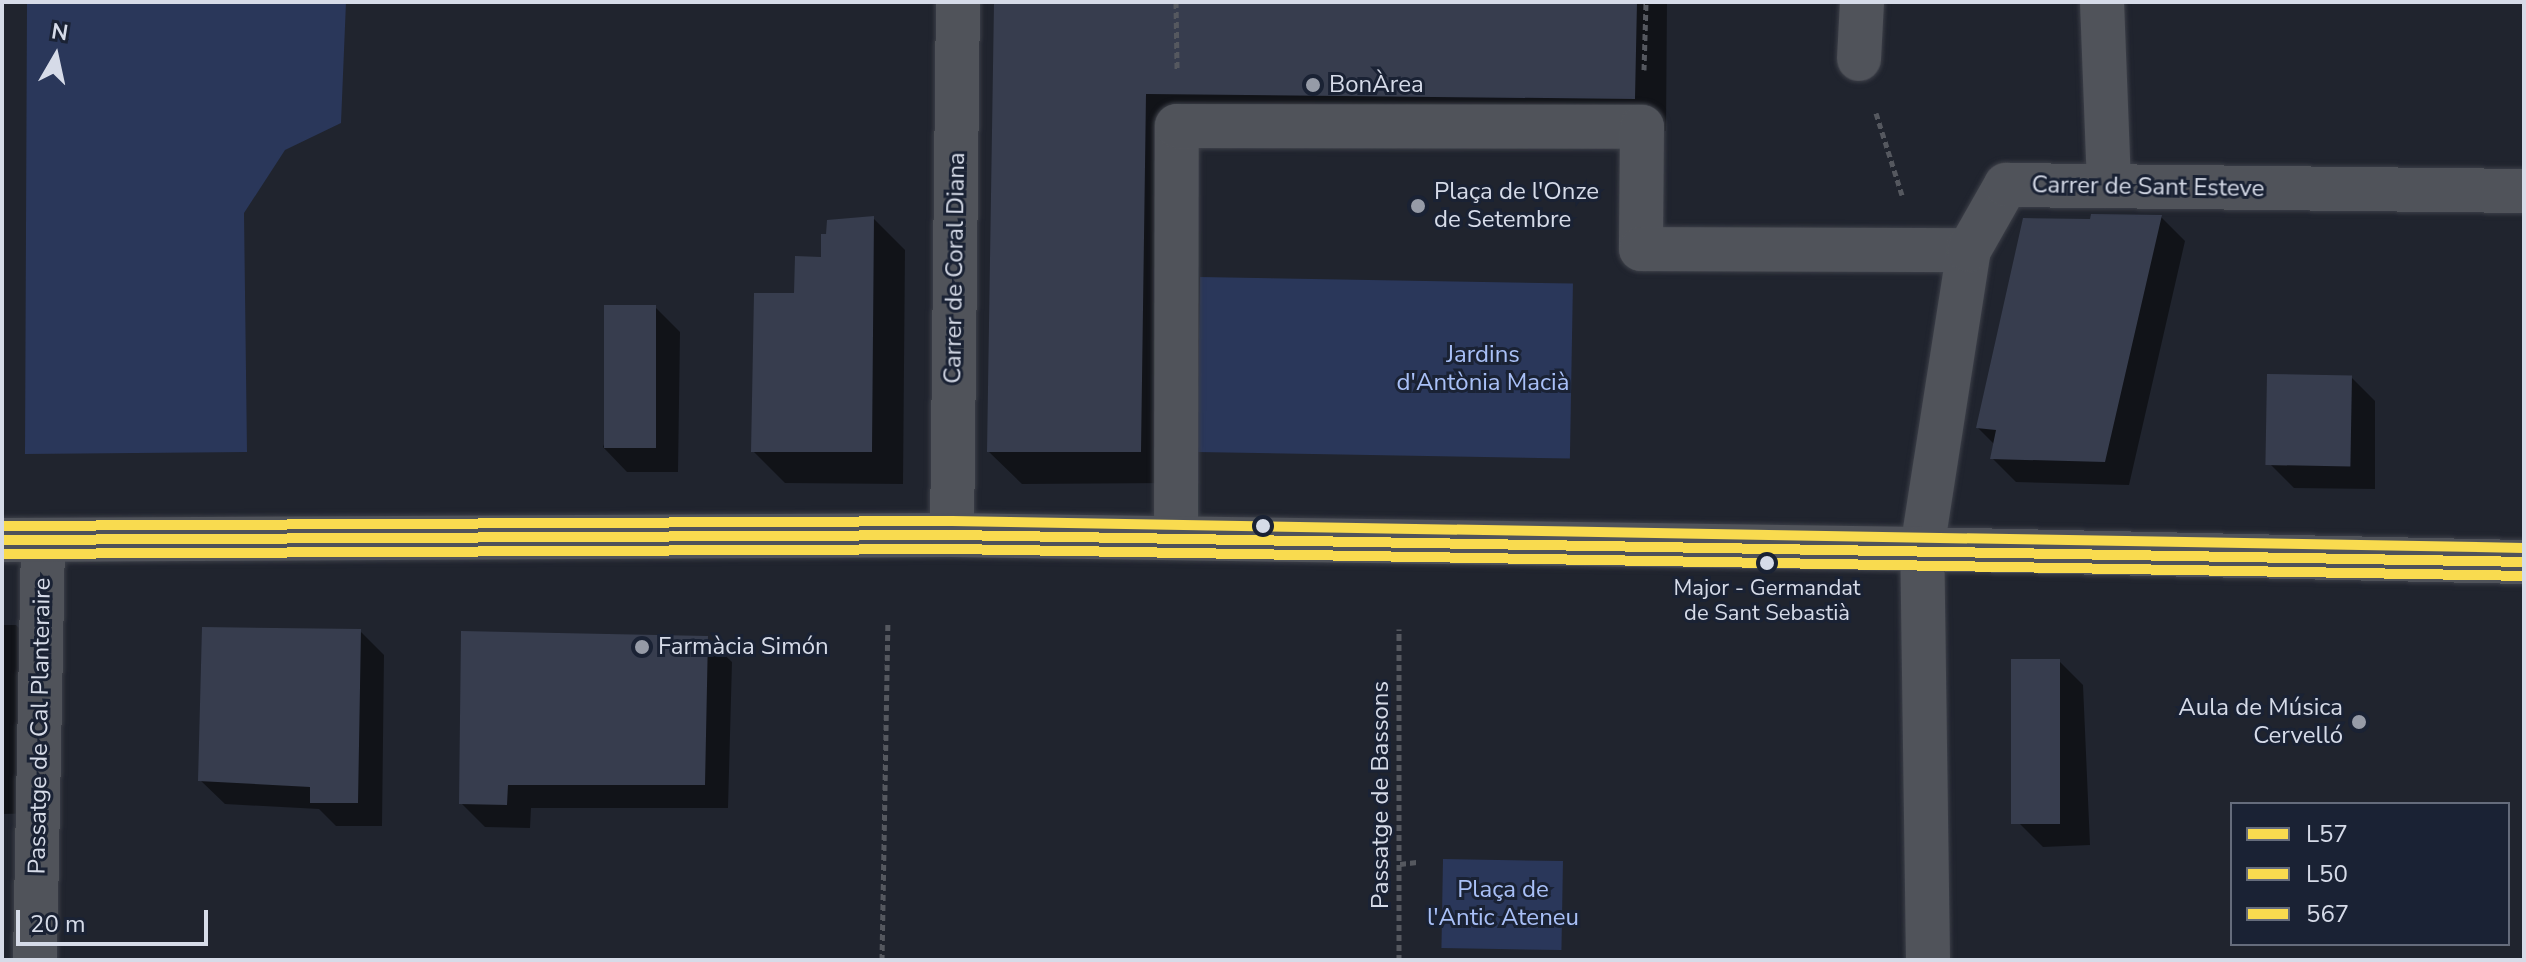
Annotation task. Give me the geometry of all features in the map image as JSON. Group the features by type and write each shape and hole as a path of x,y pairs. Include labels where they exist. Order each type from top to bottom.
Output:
{"street":[{"name":"Carrer de Coral Diana","path":"952,535 958,2"},
{"path":"1859,59 1862,2"},
{"path":"2102,2 2109,186"},
{"path":"1176,538 1177,126 1642,127 1641,249 1969,250"},
{"name":"Carrer de Sant Esteve","path":"1928,960 1922,549 1969,250 2006,185 2524,191"},
{"path":"23,540 952,535 1922,549 2524,562"},
{"name":"Passatge de Cal Planteraire","path":"23,540 35,960"}],"path":[{"path":"1176,2 1177,126"},
{"path":"1642,127 1646,2"},
{"path":"1859,59 1919,249"},
{"path":"882,960 888,622"},
{"name":"Passatge de Bassons","path":"1399,629 1399,960"},
{"path":"1400,864 1417,862"}],"green space":[{"path":"27,2 346,2 341,123 285,150 244,213 247,452 25,454"},
{"name":"Jardins d'Antònia Macià","path":"1200,277 1573,284 1570,458 1197,452"},
{"name":"Plaça de l'Antic Ateneu","path":"1443,859 1563,861 1561,950 1441,948"}],"building":[{"path":"994,2 1637,2 1635,99 1146,94 1141,452 987,452"},
{"path":"2091,214 2162,215 2105,462 1990,459 1996,430 1976,428 2023,218 2090,219"},
{"path":"874,216 872,452 751,452 754,293 794,293 795,256 821,257 821,234 826,234 827,220"},
{"path":"604,305 656,305 656,448 604,448"},
{"path":"2267,374 2352,375 2350,466 2265,465"},
{"path":"202,627 361,629 358,803 310,803 310,787 198,781"},
{"path":"461,631 708,636 705,785 508,785 507,805 459,804"},
{"path":"2011,659 2060,659 2060,824 2011,824"}],"transit line":[{"name":"567","path":"2,526 952,521 2524,548"},
{"name":"L57","path":"2,540 952,535 2524,562"},
{"name":"L50","path":"2,554 952,549 2524,576"}],"place":[{"name":"BonÀrea","path":"1313,85"},
{"name":"Plaça de l'Onze de Setembre","path":"1418,206"},
{"name":"Major - Germandat de Sant Sebastià","path":"1767,563"},
{"name":"Farmàcia Simón","path":"642,647"},
{"name":"Aula de Música Cervelló","path":"2359,722"}]}
